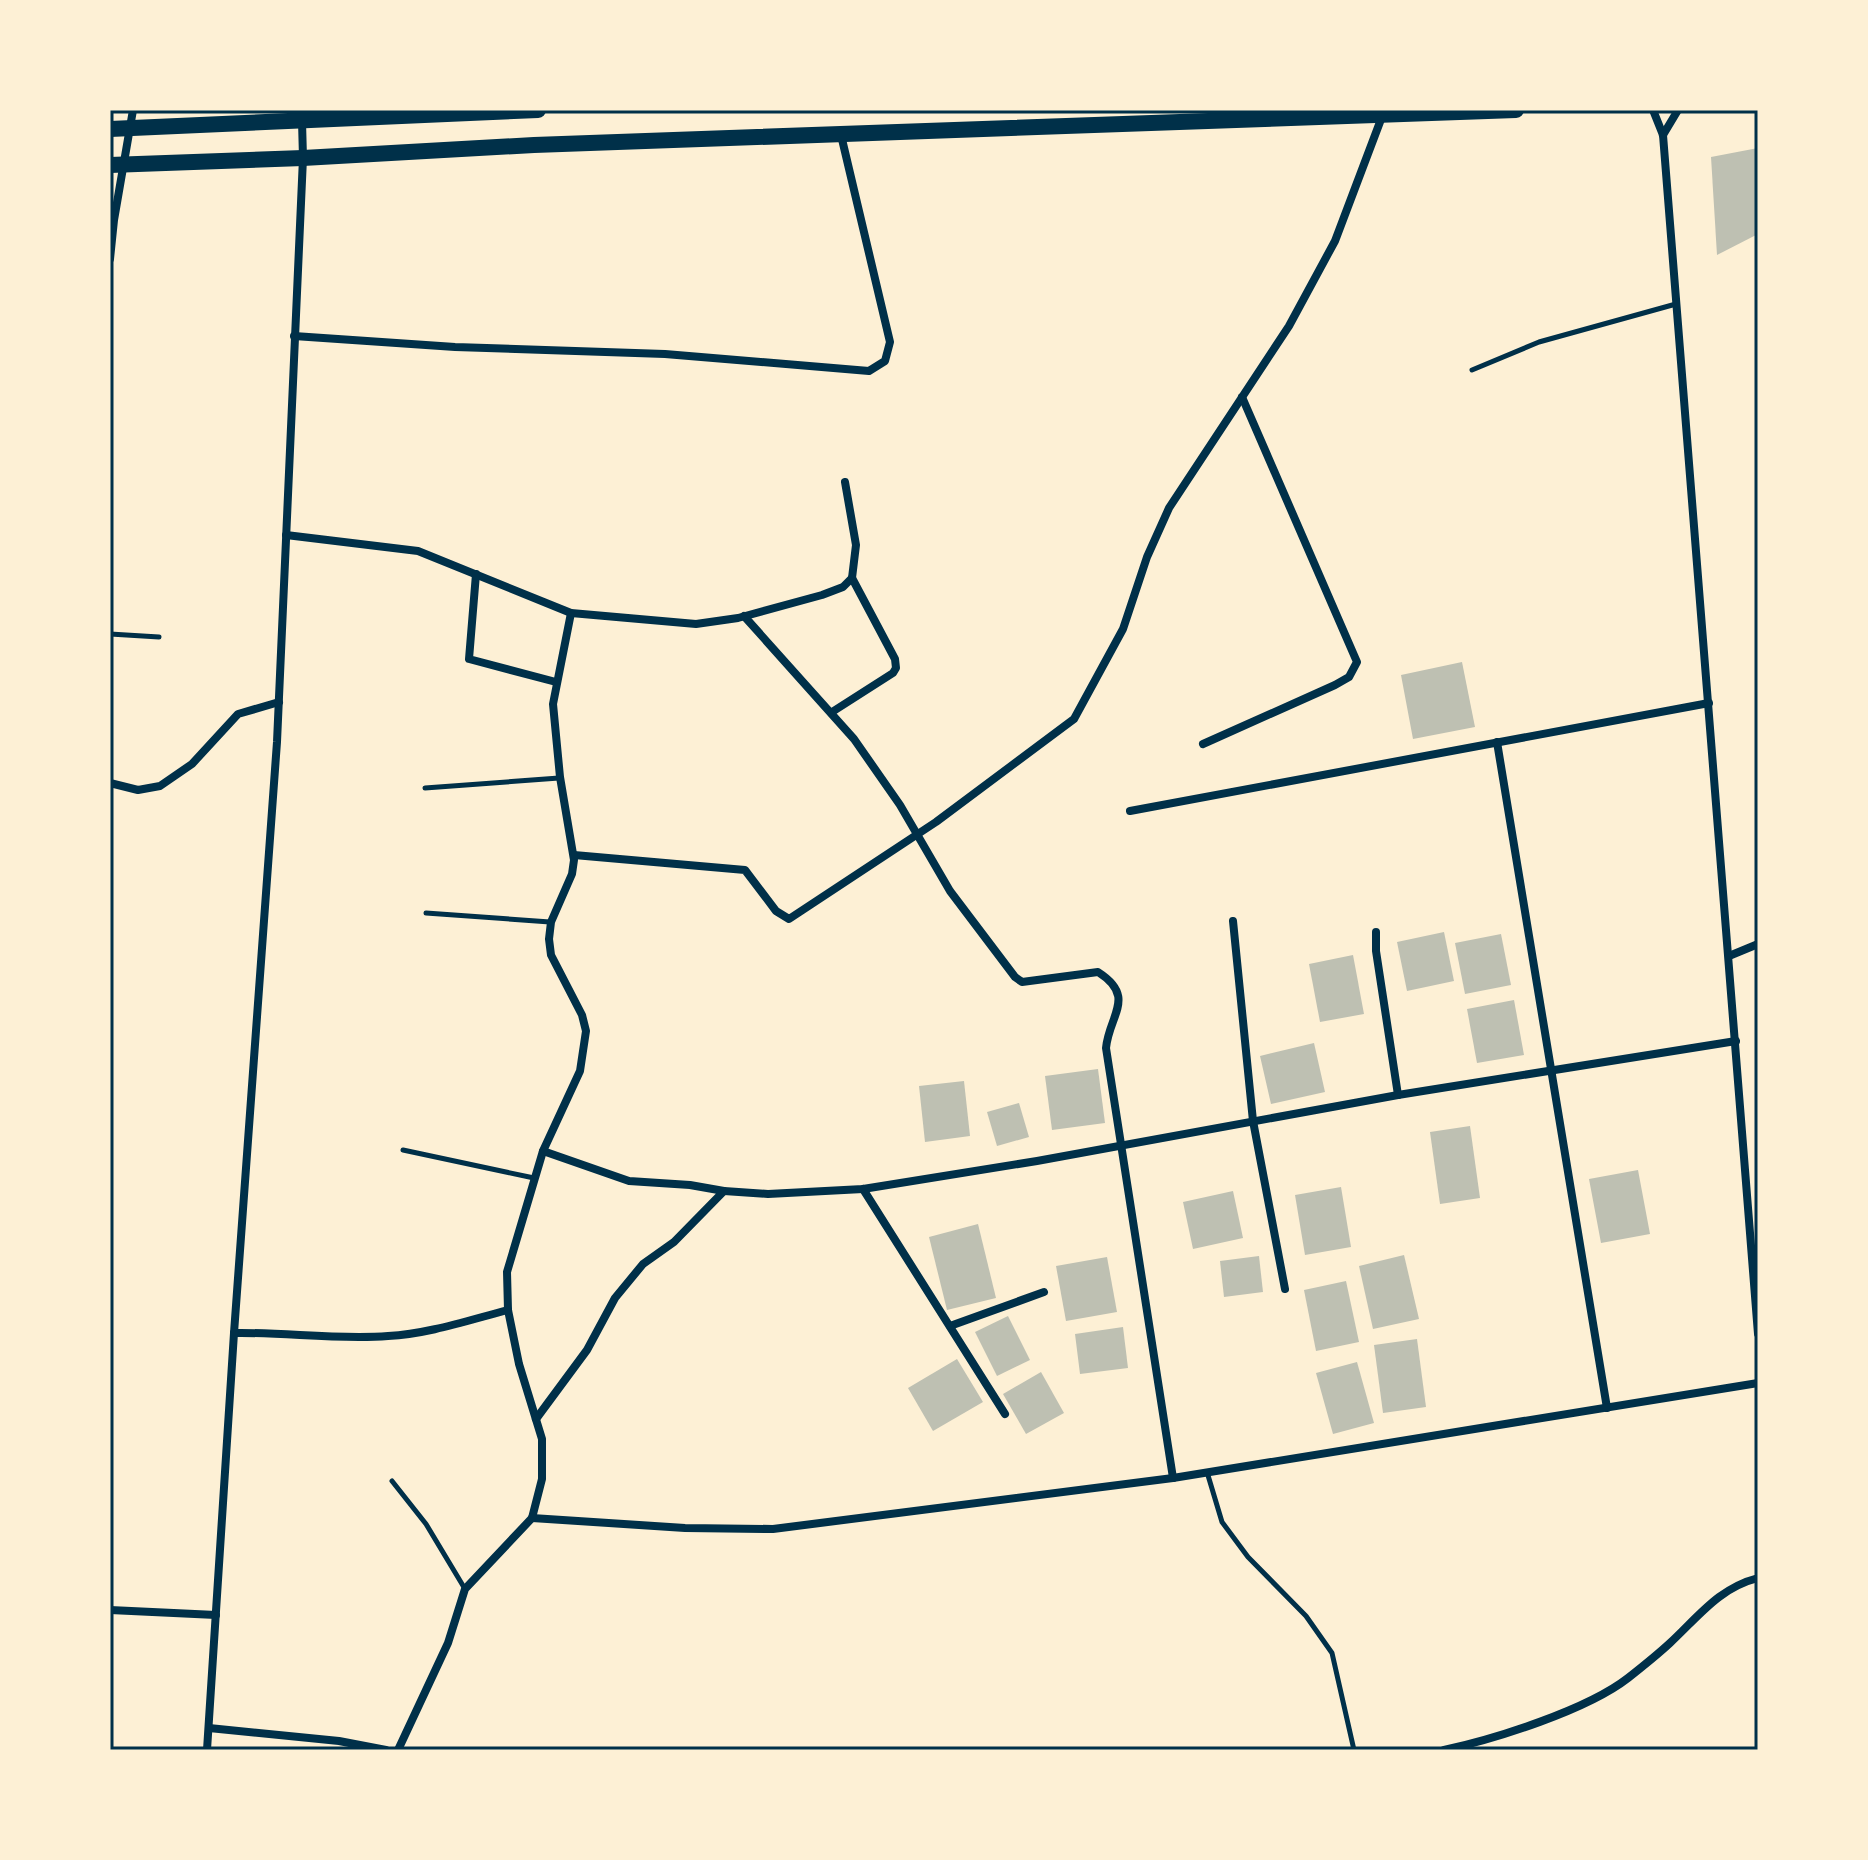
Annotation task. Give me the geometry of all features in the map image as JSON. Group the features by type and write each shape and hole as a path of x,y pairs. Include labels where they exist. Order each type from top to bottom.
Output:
{"main road":[{"path":"110,129 538,110"},
{"path":"118,165 534,145 1516,110"}],"street":[{"path":"110,259 118,165 133,110"},
{"path":"1653,110 1663,135 1758,1334"},
{"path":"1663,135 1678,110"},
{"path":"574,855 745,870 776,911 789,919 917,835 1074,719 1123,629 1147,557 1169,508 1289,326 1335,241 1384,113"},
{"path":"207,1750 279,702 303,158 302,121"},
{"path":"294,336 455,347 665,354 869,371 885,361 890,342 841,134"},
{"path":"1203,744 1335,685 1349,677 1357,662 1242,397"},
{"path":"832,712 893,673 896,668 895,659 852,578 856,545 845,482"},
{"path":"286,535 418,551 571,613 696,624 744,616 822,595 843,587 852,578"},
{"path":"476,574 469,659 556,682"},
{"path":"398,1750 448,1643 465,1589 532,1518 542,1479 542,1439 519,1364 508,1310 507,1272 543,1151 580,1071 586,1031 582,1015 551,955 549,939 551,922 572,874 574,855 560,777 553,704 571,613"},
{"path":"744,616 854,739 950,891 1015,977 1022,982 1098,972 1110,979 1119,993 1118,1011 1107,1035 1106,1048 1173,1478"},
{"path":"110,783 138,790 160,786 192,764 238,714 279,702"},
{"path":"1130,811 1709,703"},
{"path":"1497,742 1607,1408"},
{"path":"1233,921 1253,1121 1285,1289"},
{"path":"1376,932 1376,951 1398,1095"},
{"path":"1729,956 1758,944"},
{"path":"543,1151 629,1181 768,1194 863,1189 1398,1095 1736,1041"},
{"path":"863,1189 1005,1414"},
{"path":"536,1419 587,1350 615,1298 643,1264 674,1242 724,1191"},
{"path":"950,1326 1044,1292"},
{"path":"234,1333 388,1336 443,1327 508,1310"},
{"path":"532,1518 685,1528 773,1529 1173,1478 1758,1383"},
{"path":"1444,1750 1484,1741 1579,1705 1624,1681 1671,1642 1707,1604 1737,1583 1758,1578"},
{"path":"110,1610 216,1615"},
{"path":"209,1728 339,1741 386,1750"}],"lane":[{"path":"1472,370 1539,342 1677,304"},
{"path":"110,634 159,637"},
{"path":"425,788 560,777"},
{"path":"426,913 551,922"},
{"path":"403,1150 535,1178"},
{"path":"1207,1472 1222,1522 1248,1557 1306,1616 1332,1653 1354,1750"},
{"path":"392,1481 426,1524 465,1589"}],"building":[{"path":"1758,148 1758,234 1717,255 1711,157"},
{"path":"1462,662 1475,727 1413,739 1401,675"},
{"path":"1444,932 1454,981 1407,991 1397,942"},
{"path":"1501,934 1511,985 1465,994 1455,943"},
{"path":"1353,955 1364,1014 1320,1022 1309,964"},
{"path":"1514,1000 1524,1055 1477,1063 1467,1009"},
{"path":"1314,1043 1325,1092 1271,1104 1260,1056"},
{"path":"1098,1069 1105,1123 1052,1130 1045,1076"},
{"path":"964,1081 970,1136 925,1142 919,1086"},
{"path":"1019,1103 1029,1137 997,1146 987,1112"},
{"path":"1470,1126 1480,1198 1440,1204 1430,1132"},
{"path":"1638,1170 1650,1234 1601,1243 1589,1179"},
{"path":"1341,1187 1351,1247 1305,1255 1295,1195"},
{"path":"1233,1191 1243,1238 1193,1249 1183,1202"},
{"path":"978,1224 996,1298 947,1310 929,1237"},
{"path":"1404,1255 1419,1319 1373,1329 1359,1266"},
{"path":"1259,1256 1263,1292 1224,1297 1220,1261"},
{"path":"1107,1257 1117,1312 1066,1321 1056,1266"},
{"path":"1346,1281 1359,1342 1316,1351 1304,1290"},
{"path":"1008,1316 1030,1360 997,1376 975,1332"},
{"path":"1123,1327 1128,1368 1080,1374 1075,1334"},
{"path":"1417,1339 1426,1407 1383,1413 1374,1345"},
{"path":"957,1359 983,1402 933,1431 908,1388"},
{"path":"1357,1362 1374,1423 1333,1434 1316,1373"},
{"path":"1041,1372 1064,1413 1026,1434 1003,1394"}]}
